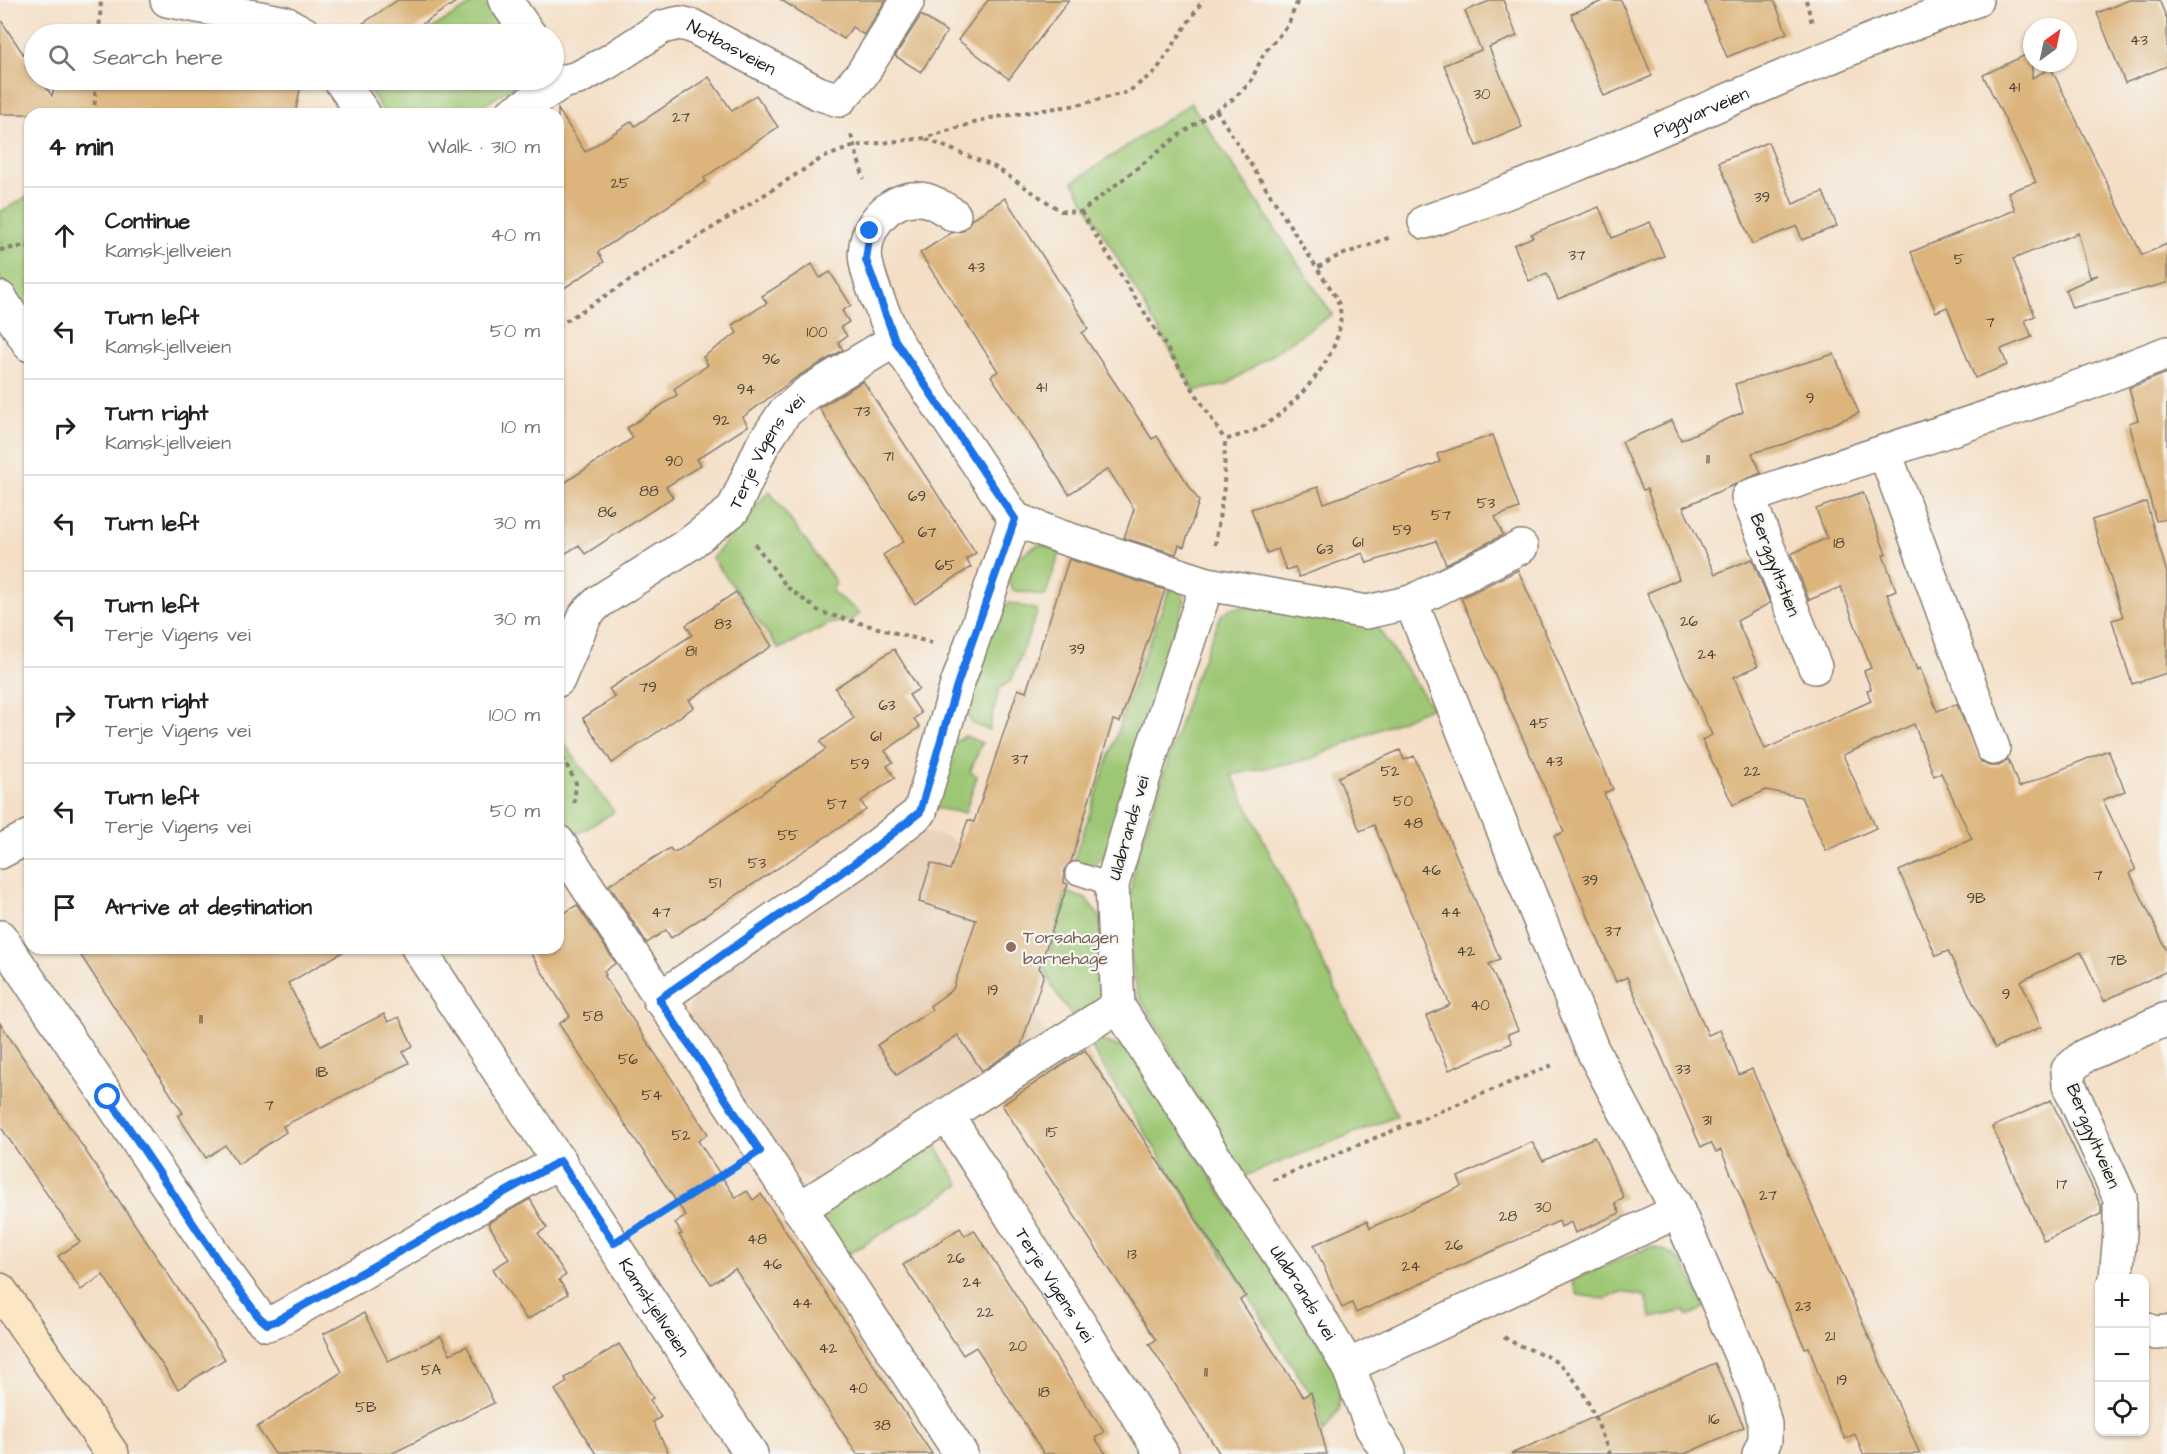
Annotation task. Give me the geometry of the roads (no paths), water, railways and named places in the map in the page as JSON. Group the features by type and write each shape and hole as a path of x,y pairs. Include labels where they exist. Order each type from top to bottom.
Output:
{"street":[{"path":"167,0 287,24"},
{"path":"505,0 522,24"},
{"name":"Notbasveien","path":"564,77 578,78 608,62 662,27 680,23 692,26 818,93 839,100 862,74 908,0"},
{"name":"Piggvarveien","path":"1425,222 1552,175 1680,120 1976,0"},
{"path":"347,90 360,108"},
{"name":"Notbasveien","path":"519,108 541,90"},
{"path":"954,215 927,200 909,200 894,205 876,220 870,231 866,260 895,340 1015,519 1071,540 1207,584 1367,612 1411,602 1521,547"},
{"path":"0,298 24,336"},
{"name":"Terje Vigens vei","path":"564,665 578,630 593,607 689,544 733,510 762,446 784,413 807,393 895,340"},
{"name":"Berggyltstien","path":"1815,667 1748,497 2084,385 2167,353"},
{"path":"1885,453 1993,747"},
{"path":"659,999 855,863 920,812 967,654 1015,519"},
{"name":"Ulabrands vei","path":"1207,584 1144,773 1112,885 1118,1006 1241,1199 1295,1277 1348,1366 1372,1441"},
{"path":"1411,602 1592,1049 1678,1211 1764,1409 1765,1440 1759,1454"},
{"path":"0,852 24,839"},
{"path":"564,851 659,999 961,1454"},
{"path":"0,937 227,1274 258,1316 267,1324 560,1161"},
{"name":"Kamskjellveien","path":"422,954 751,1454"},
{"path":"799,1209 1118,1006"},
{"name":"Berggyltveien","path":"2116,1274 2120,1198 2069,1085 2068,1070 2084,1056 2167,1019"},
{"name":"Terje Vigens vei","path":"947,1115 1162,1454"},
{"path":"1348,1366 1678,1211"},
{"path":"0,1290 112,1454"},
{"path":"2149,1331 2154,1333 2167,1332"}],"lane":[{"path":"1076,873 1112,885"}],"place":[{"name":"Torsahagen barnehage","path":"1011,947"}]}
